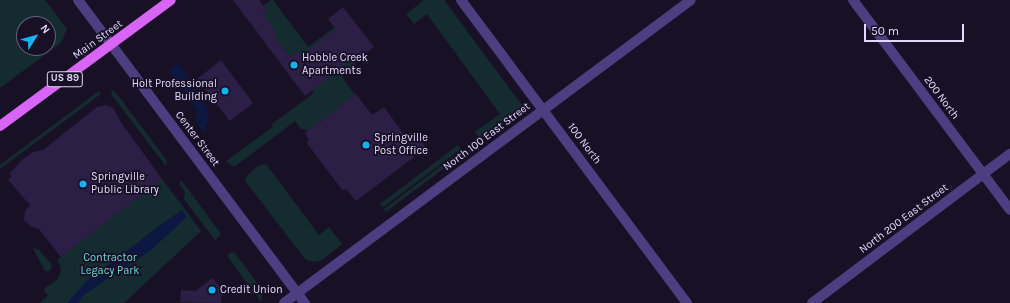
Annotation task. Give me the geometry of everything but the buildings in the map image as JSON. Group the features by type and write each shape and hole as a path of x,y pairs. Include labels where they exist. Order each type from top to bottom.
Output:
{"main road":[{"name":"Main Street","path":"0,126 171,0"}],"street":[{"name":"Center Street","path":"78,0 305,303"},
{"name":"100 North","path":"461,0 687,303"},
{"name":"North 100 East Street","path":"284,303 691,0"},
{"name":"200 North","path":"853,0 1010,210"},
{"name":"North 200 East Street","path":"812,303 1010,154"}],"green space":[{"path":"0,0 45,0 67,29 61,43 56,47 56,16 16,16 16,56 43,56 0,88"},
{"path":"273,0 308,47 335,27 359,58 354,61 356,65 342,77 355,95 309,130 301,129 295,121 234,167 226,161 273,127 272,124 314,93 302,78 302,58 298,52 290,57 258,18 267,11 263,6"},
{"path":"424,0 444,0 524,108 482,141 475,132 500,114 427,14 414,24 406,14"},
{"path":"112,90 117,94 167,161 166,166 111,94"},
{"path":"99,91 101,94 0,169 0,165"},
{"path":"458,145 461,149 383,207 380,204"},
{"path":"462,150 464,153 386,212 384,209"},
{"path":"266,164 319,235 329,227 342,244 322,260 315,262 306,260 246,182 245,178 252,171 258,166"},
{"name":"Contractor Legacy Park","path":"162,179 201,231 124,303 39,303 48,296 44,291 45,288 57,280 61,272 60,265 57,260"},
{"path":"182,181 221,234 215,240 184,199 185,192 179,183"},
{"path":"33,248 39,250 52,265 50,271 45,271"},
{"path":"232,252 235,253 263,291 261,302 228,257 228,255"}],"water":[{"path":"179,63 208,109 209,115 204,133 196,122 197,111 169,71"},
{"path":"182,210 187,217 150,251 83,296 78,303 67,303 86,282"}],"place":[{"name":"Hobble Creek Apartments","path":"294,65"},
{"name":"Holt Professional Building","path":"225,91"},
{"name":"Springville Post Office","path":"366,145"},
{"name":"Springville Public Library","path":"83,184"},
{"name":"Credit Union","path":"212,290"}]}
